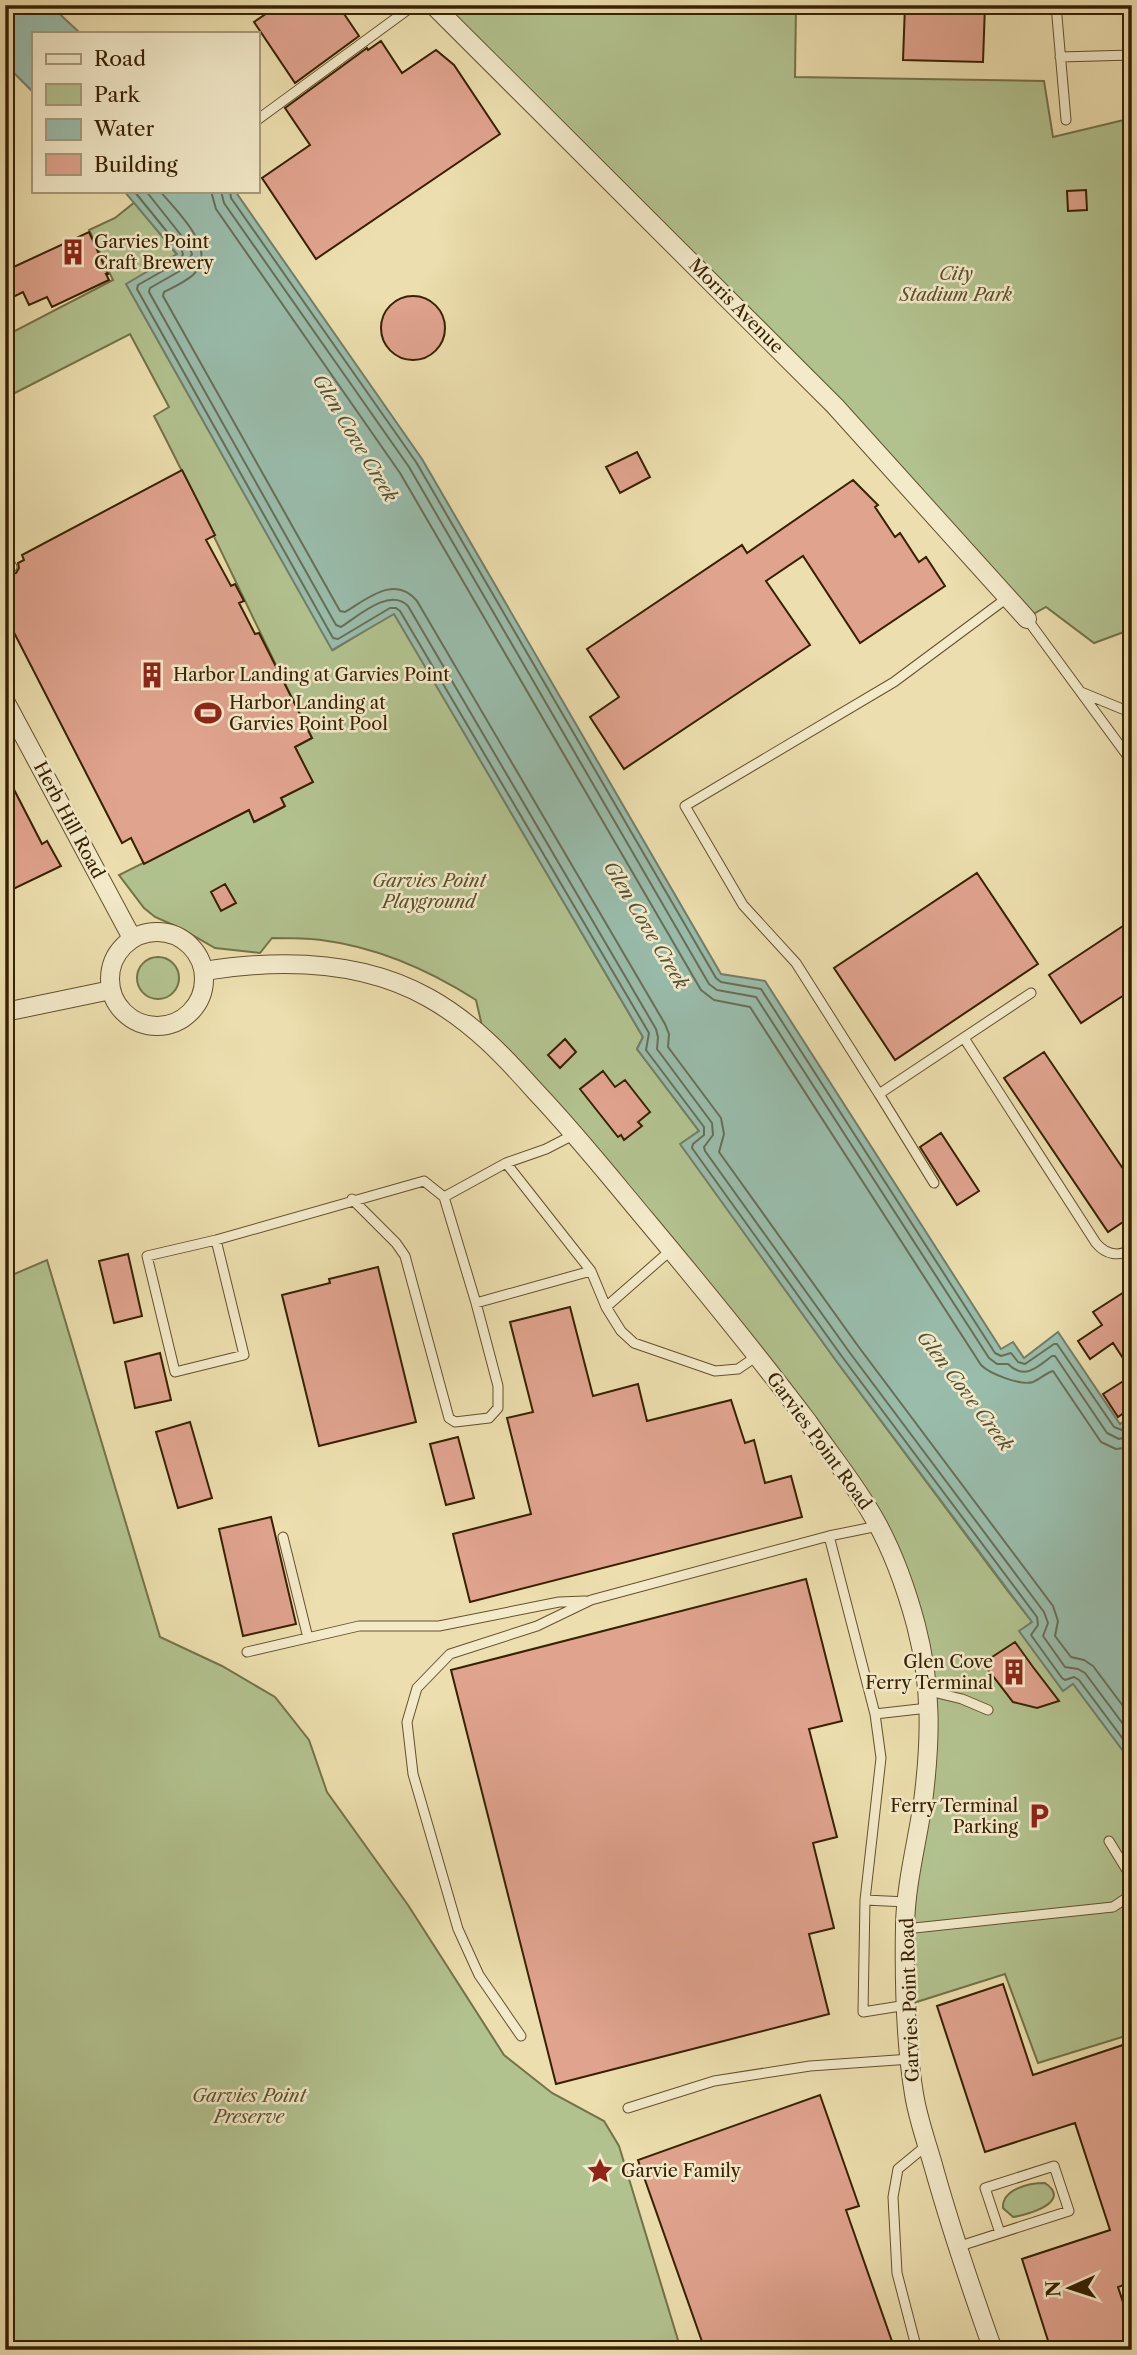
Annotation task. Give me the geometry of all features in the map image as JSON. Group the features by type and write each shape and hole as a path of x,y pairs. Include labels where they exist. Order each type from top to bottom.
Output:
{"street":[{"name":"Morris Avenue","path":"433,5 450,25 835,406 1027,619"},
{"name":"Herb Hill Road","path":"5,701 11,724 132,938"},
{"path":"148,932 164,932 180,937 195,952 204,971 204,987 199,1003 175,1024 143,1025 128,1017 117,1005 111,990 113,962 121,949 132,938 148,932"},
{"name":"Garvies Point Road","path":"204,971 247,965 327,966 357,970 393,981 429,998 493,1044 575,1134 758,1356 849,1479 878,1526 902,1578 916,1625 929,1700 929,1746 925,1782 906,1902 907,2005 914,2096 957,2247 993,2350"},
{"path":"5,1012 111,990"}],"lane":[{"path":"259,119 414,5"},
{"path":"1056,5 1066,120"},
{"path":"1060,57 1132,55"},
{"path":"5,554 12,567"},
{"path":"934,1183 796,963 743,905 685,806 894,682 1007,598"},
{"path":"1027,619 1132,762"},
{"path":"1080,691 1132,713"},
{"path":"879,1094 1031,993"},
{"path":"964,1038 1096,1244 1104,1251 1114,1254 1132,1249"},
{"path":"444,1197 506,1164 546,1149 575,1134"},
{"path":"506,1164 591,1271 606,1307 621,1331 634,1343 715,1371 738,1369 758,1356"},
{"path":"216,1240 244,1355 175,1372 147,1256 216,1240 352,1199 424,1181 444,1197 477,1303 498,1386 498,1408 489,1418 455,1422 449,1418 405,1256 396,1243 352,1199"},
{"path":"606,1307 671,1250"},
{"path":"477,1303 591,1271"},
{"path":"521,2036 479,1975 458,1929 413,1774 407,1722 417,1688 450,1654 537,1626 591,1600 829,1536 878,1526"},
{"path":"829,1536 874,1714 881,1758 865,1899 863,2012 907,2005"},
{"path":"283,1537 308,1638"},
{"path":"247,1652 359,1626 439,1626 559,1602 591,1600"},
{"path":"874,1714 929,1700 962,1699 988,1710"},
{"path":"905,1929 1113,1907 1128,1897 1131,1877 1109,1841"},
{"path":"865,1899 906,1902"},
{"path":"628,2108 714,2081 810,2066 911,2059"},
{"path":"917,2350 897,2273 892,2197 898,2169 927,2145"},
{"path":"957,2247 1069,2211 1054,2166 985,2188 1000,2233"}],"green space":[{"name":"City Stadium Park","path":"433,5 796,5 795,77 1044,81 1053,137 1132,118 1132,629 1094,643 1046,607 1028,617"},
{"name":"Garvies Point Playground","path":"135,202 177,255 127,284 333,650 394,613 643,1037 637,1049 699,1131 681,1144 837,1362 1007,1590 1132,1748 1132,2034 1038,2063 1005,1974 907,2005 924,1748 918,1642 875,1523 571,1124 509,1050 482,1026 476,1000 402,961 342,943 272,938 260,953 215,948 155,917 144,908 119,875 249,810 255,822 284,807 281,798 312,782 295,747 312,738 154,416 169,407 130,334 5,398 5,336 113,280 89,230 115,218"},
{"path":"158,957 173,963 179,978 173,993 158,999 143,993 137,978 143,963"},
{"name":"Garvies Point Preserve","path":"47,1260 160,1637 222,1666 275,1697 309,1740 327,1792 408,1905 504,2055 552,2093 604,2121 619,2146 681,2350 5,2350 5,1278"},
{"path":"1045,2183 1054,2196 1045,2206 1013,2217 1003,2208 1007,2196 1018,2188"}],"water":[{"path":"5,5 50,5 79,32 32,32 32,91 5,64"},
{"name":"Glen Cove Creek","path":"125,192 236,192 422,459 721,974 765,981 1001,1349 1013,1342 1024,1358 1058,1332 1120,1424 1132,1415 1132,1763 1073,1684 1063,1691 1019,1631 1032,1622 837,1362 680,1144 699,1131 637,1049 643,1037 394,614 332,650 126,284 177,254"}],"building":[{"path":"279,5 338,5 359,36 295,83 254,22"},
{"path":"905,5 985,5 983,62 903,60"},
{"path":"381,41 402,73 436,50 454,65 500,134 316,259 262,178 310,145 285,108 367,48 368,50"},
{"path":"1086,190 1087,210 1068,211 1067,191"},
{"name":"Garvies Point Craft Brewery","path":"89,232 109,280 52,307 47,297 29,305 23,292 9,299 5,291 5,271"},
{"path":"413,296 431,302 439,310 445,328 439,346 431,354 413,360 395,354 387,346 381,328 387,310 395,302"},
{"path":"637,452 650,477 620,493 606,467"},
{"name":"Harbor Landing at Garvies Point","path":"182,470 215,535 206,540 231,586 235,584 244,601 239,603 255,634 259,633 312,738 295,747 313,782 281,798 285,806 254,822 249,810 144,864 131,838 122,843 5,615 5,570 11,574 16,573 18,563 24,560 22,555"},
{"path":"853,480 878,505 875,507 895,537 900,533 919,562 926,557 945,586 860,643 803,556 766,581 810,645 624,769 590,717 619,697 587,649 742,545 747,553"},
{"path":"5,772 42,844 47,841 61,866 5,893"},
{"path":"977,873 1038,964 895,1060 834,968"},
{"path":"225,884 236,903 221,911 211,892"},
{"path":"1132,920 1132,990 1081,1023 1049,975"},
{"path":"565,1039 576,1052 560,1068 548,1055"},
{"path":"1044,1052 1132,1182 1132,1216 1108,1232 1004,1078"},
{"path":"603,1071 615,1087 625,1080 650,1112 638,1122 642,1126 624,1140 621,1135 618,1137 580,1089"},
{"path":"941,1133 979,1191 957,1205 920,1147"},
{"path":"128,1254 142,1316 114,1323 99,1261"},
{"path":"378,1267 416,1422 319,1446 282,1295 330,1283 329,1279"},
{"path":"1132,1287 1132,1372 1113,1343 1090,1359 1078,1341 1102,1325 1093,1312"},
{"path":"570,1307 593,1396 638,1384 647,1421 731,1400 745,1443 754,1440 765,1483 791,1476 802,1517 470,1602 453,1534 531,1514 507,1418 533,1412 510,1322"},
{"path":"160,1353 171,1400 135,1408 125,1362"},
{"path":"1125,1380 1132,1390 1132,1407 1118,1417 1103,1394"},
{"path":"190,1422 212,1498 178,1508 156,1432"},
{"path":"458,1437 474,1498 446,1505 430,1444"},
{"path":"271,1517 296,1624 243,1636 219,1529"},
{"path":"806,1579 842,1721 809,1729 837,1837 813,1843 834,1928 809,1934 829,2014 556,2084 451,1670"},
{"name":"Glen Cove Ferry Terminal","path":"1015,1642 1059,1701 1037,1708 1013,1702 983,1663"},
{"path":"1003,1984 1033,2075 1132,2042 1132,2105 1126,2107 1132,2125 1132,2282 1118,2287 1132,2329 1132,2350 1051,2350 1022,2259 1110,2230 1075,2123 985,2152 937,2006"},
{"path":"820,2095 859,2206 846,2210 895,2350 705,2350 638,2160"}],"place":[{"name":"Garvies Point Craft Brewery","path":"73,252"},
{"name":"Harbor Landing at Garvies Point","path":"152,675"},
{"name":"Harbor Landing at Garvies Point Pool","path":"208,713"},
{"name":"Glen Cove Ferry Terminal","path":"1014,1672"},
{"name":"Ferry Terminal Parking","path":"1039,1816"},
{"name":"Garvie Family","path":"600,2171"}]}
